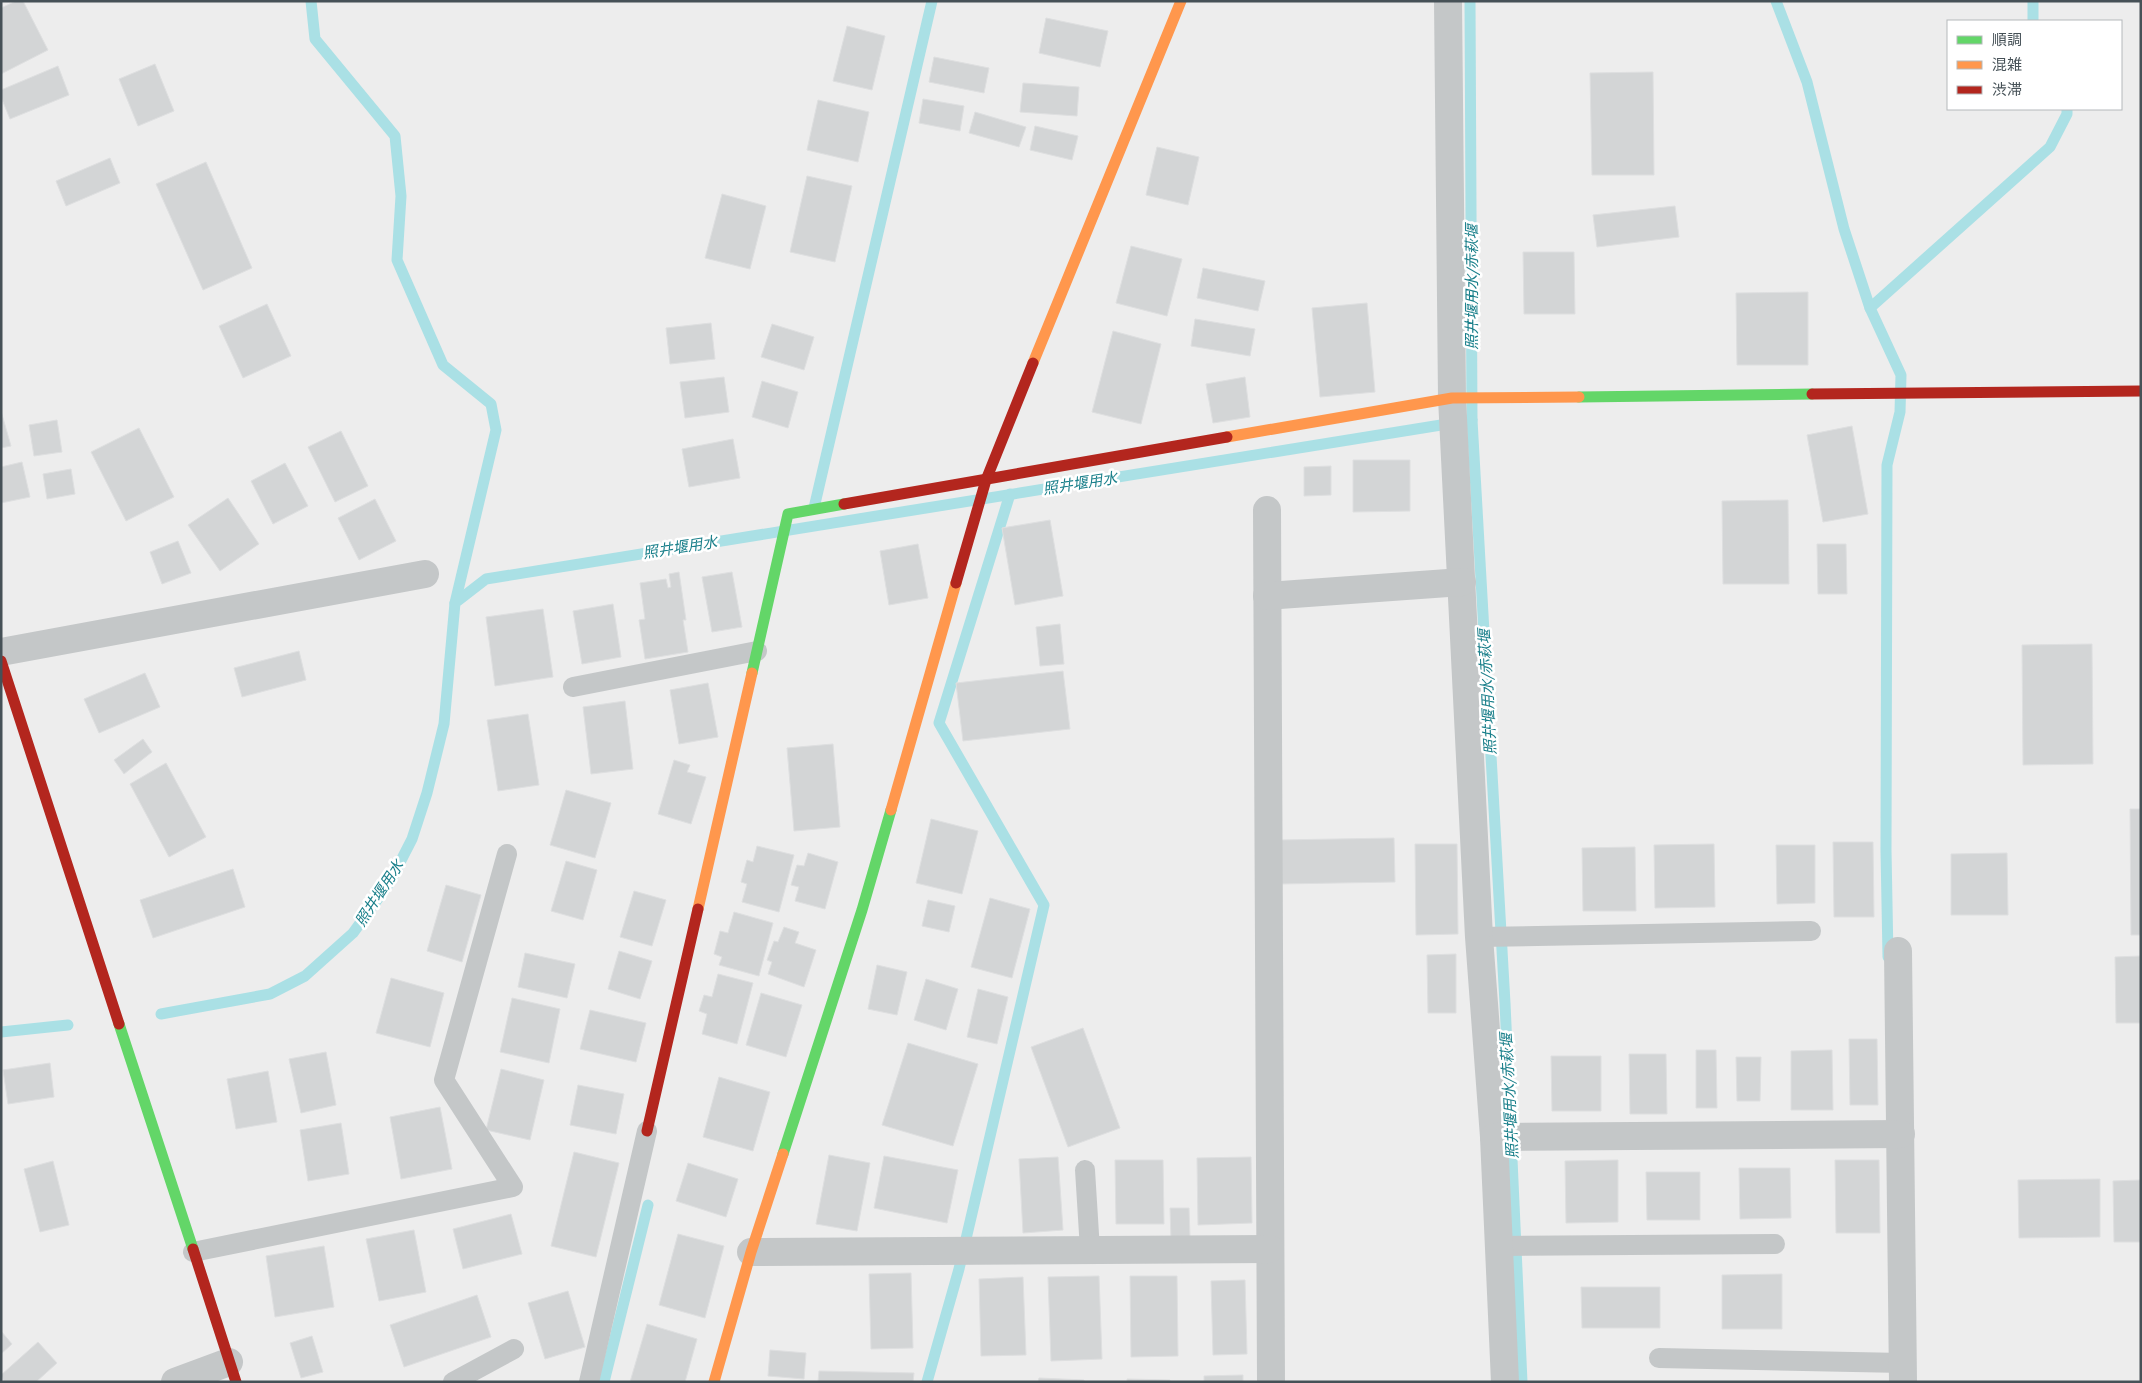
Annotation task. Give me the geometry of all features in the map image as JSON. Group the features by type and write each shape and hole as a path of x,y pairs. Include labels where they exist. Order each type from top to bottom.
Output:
{"street":[{"path":"714,1382 751,1252 862,910 986,480 1181,1"},
{"path":"1448,1 1452,398 1479,937 1494,1137 1505,1382"},
{"path":"647,1131 788,514 1452,398 2141,391"},
{"path":"1267,510 1271,1382"},
{"path":"1,652 425,574"},
{"path":"1267,596 1462,582"},
{"path":"1,660 232,1372 175,1382"},
{"path":"1898,951 1903,1372"},
{"path":"1494,1137 1900,1134"},
{"path":"751,1252 1270,1250"}],"lane":[{"path":"574,687 757,651"},
{"path":"193,1252 513,1187 444,1080 507,854"},
{"path":"1479,937 1811,931"},
{"path":"589,1382 647,1131"},
{"path":"1085,1170 1090,1250"},
{"path":"1499,1246 1775,1244"},
{"path":"454,1382 514,1349"},
{"path":"1659,1358 1903,1372"}],"building":[{"path":"16,1 23,1 48,50 1,74 1,8"},
{"path":"1046,18 1108,31 1100,67 1039,53"},
{"path":"847,26 885,36 872,90 833,81"},
{"path":"934,57 989,68 984,93 929,82"},
{"path":"155,64 174,111 138,126 119,79"},
{"path":"58,66 69,95 10,119 1,97 1,90"},
{"path":"1653,72 1654,175 1592,175 1590,73"},
{"path":"1023,83 1079,87 1077,116 1020,112"},
{"path":"923,99 964,106 960,131 919,123"},
{"path":"818,100 869,112 858,162 807,150"},
{"path":"975,112 1026,127 1019,147 969,133"},
{"path":"1035,126 1078,136 1072,160 1030,150"},
{"path":"1157,147 1199,157 1188,205 1146,195"},
{"path":"110,158 120,183 66,206 56,181"},
{"path":"206,162 252,268 203,290 156,184"},
{"path":"807,176 852,186 835,262 790,252"},
{"path":"722,194 766,206 750,269 705,258"},
{"path":"1675,206 1679,237 1597,247 1593,215"},
{"path":"1131,246 1182,259 1167,316 1116,303"},
{"path":"1523,252 1574,252 1575,314 1524,314"},
{"path":"1203,268 1265,281 1258,311 1197,298"},
{"path":"1808,292 1808,365 1737,365 1736,293"},
{"path":"1367,303 1375,392 1320,397 1312,308"},
{"path":"267,304 291,356 243,378 219,326"},
{"path":"1195,319 1255,329 1250,356 1191,346"},
{"path":"711,323 715,359 670,364 666,328"},
{"path":"772,324 814,337 804,370 761,357"},
{"path":"1113,331 1161,344 1141,424 1092,412"},
{"path":"724,377 729,412 685,418 680,382"},
{"path":"1245,377 1250,417 1213,423 1206,384"},
{"path":"762,381 798,392 788,428 752,417"},
{"path":"1,411 11,446 1,448"},
{"path":"57,420 62,452 34,456 29,425"},
{"path":"1852,426 1868,514 1823,522 1807,435"},
{"path":"139,428 174,497 126,521 91,452"},
{"path":"341,431 368,486 335,502 308,447"},
{"path":"733,439 740,478 689,487 682,449"},
{"path":"1353,460 1410,460 1410,511 1353,512"},
{"path":"22,462 30,497 1,503 1,467"},
{"path":"285,463 308,506 273,524 251,481"},
{"path":"1331,466 1331,495 1304,496 1304,467"},
{"path":"71,469 75,494 47,499 43,474"},
{"path":"228,498 259,544 220,571 188,525"},
{"path":"375,499 396,541 359,560 338,518"},
{"path":"1788,500 1789,584 1723,584 1722,501"},
{"path":"1050,520 1063,596 1015,605 1002,528"},
{"path":"178,541 191,573 162,584 150,552"},
{"path":"918,544 928,598 889,605 880,551"},
{"path":"1817,544 1846,544 1847,594 1818,594"},
{"path":"679,572 686,620 683,620 688,652 645,659 639,620 645,619 640,583 666,579 668,588 671,587 669,574"},
{"path":"732,572 742,627 712,632 702,577"},
{"path":"613,604 621,657 582,664 573,611"},
{"path":"543,609 553,677 495,686 486,617"},
{"path":"1060,624 1064,664 1040,666 1036,627"},
{"path":"2092,644 2093,764 2023,765 2022,645"},
{"path":"299,651 306,680 242,697 234,668"},
{"path":"1063,671 1070,729 963,741 956,683"},
{"path":"145,673 160,707 99,733 84,699"},
{"path":"708,683 718,737 679,744 670,690"},
{"path":"625,701 633,769 591,774 583,707"},
{"path":"528,714 539,785 498,791 487,720"},
{"path":"143,739 152,752 124,774 114,760"},
{"path":"833,744 840,827 794,831 787,748"},
{"path":"674,760 690,765 687,772 706,777 691,824 658,814"},
{"path":"166,763 206,837 169,857 130,784"},
{"path":"566,790 611,803 595,858 550,845"},
{"path":"2130,809 2141,809 2141,935 2131,935"},
{"path":"931,819 978,831 962,894 916,883"},
{"path":"1394,838 1395,882 1279,884 1279,840"},
{"path":"1833,842 1873,842 1874,917 1834,917"},
{"path":"1415,844 1457,844 1458,934 1416,935"},
{"path":"1714,844 1715,907 1655,908 1654,845"},
{"path":"1776,845 1815,845 1815,903 1777,904"},
{"path":"757,846 794,855 779,912 742,902 747,884 741,882 747,860 753,862"},
{"path":"1635,847 1636,911 1583,911 1582,848"},
{"path":"808,853 838,862 825,909 795,901 799,887 791,885 797,865 804,866"},
{"path":"2007,853 2008,915 1951,915 1951,854"},
{"path":"566,861 597,870 583,920 551,911"},
{"path":"233,869 245,907 153,938 140,900"},
{"path":"446,885 481,895 462,962 427,951"},
{"path":"634,891 666,900 652,946 620,937"},
{"path":"990,898 1030,909 1012,978 971,967"},
{"path":"928,900 955,906 949,932 922,926"},
{"path":"734,912 773,923 759,976 719,965 722,957 714,954 720,931 728,933"},
{"path":"784,927 799,932 795,943 816,950 804,987 768,974 772,962 767,960 774,941 778,942"},
{"path":"619,951 652,961 640,999 608,989"},
{"path":"525,953 575,964 567,998 518,987"},
{"path":"1456,954 1456,1013 1428,1013 1427,955"},
{"path":"2141,956 2141,1023 2116,1023 2115,957"},
{"path":"877,965 907,972 897,1015 868,1009"},
{"path":"718,974 753,983 737,1044 702,1034 707,1014 699,1011 704,995 712,997"},
{"path":"391,978 444,993 430,1047 376,1033"},
{"path":"926,979 958,989 946,1030 914,1020"},
{"path":"978,989 1008,997 997,1044 967,1037"},
{"path":"761,993 802,1005 786,1057 746,1045"},
{"path":"512,998 560,1009 549,1063 500,1052"},
{"path":"590,1010 646,1023 636,1062 580,1049"},
{"path":"1083,1028 1120,1128 1068,1147 1031,1047"},
{"path":"1849,1039 1877,1039 1878,1105 1850,1105"},
{"path":"908,1043 978,1064 953,1146 882,1125"},
{"path":"1696,1050 1716,1050 1717,1108 1696,1108"},
{"path":"1832,1050 1833,1110 1791,1110 1791,1051"},
{"path":"326,1052 336,1105 301,1113 289,1059"},
{"path":"1629,1054 1666,1054 1667,1114 1630,1114"},
{"path":"1551,1056 1601,1056 1601,1111 1552,1111"},
{"path":"1736,1057 1761,1057 1760,1101 1737,1101"},
{"path":"50,1063 54,1097 8,1104 3,1070"},
{"path":"501,1069 544,1080 530,1140 486,1130"},
{"path":"268,1071 277,1122 236,1129 227,1079"},
{"path":"719,1077 770,1092 753,1151 703,1137"},
{"path":"578,1085 624,1094 616,1134 570,1125"},
{"path":"440,1107 452,1169 401,1179 390,1117"},
{"path":"341,1123 349,1174 308,1181 300,1130"},
{"path":"574,1152 619,1163 596,1257 551,1246"},
{"path":"829,1155 870,1163 857,1231 816,1224"},
{"path":"884,1156 958,1170 947,1223 874,1208"},
{"path":"1058,1157 1063,1230 1023,1233 1019,1159"},
{"path":"1251,1157 1252,1223 1198,1225 1197,1158"},
{"path":"1115,1160 1163,1160 1164,1224 1116,1224"},
{"path":"1618,1160 1618,1222 1566,1223 1565,1161"},
{"path":"1835,1160 1879,1160 1880,1233 1836,1233"},
{"path":"53,1161 69,1225 40,1232 24,1169"},
{"path":"688,1163 738,1179 726,1217 676,1201"},
{"path":"1739,1168 1790,1168 1791,1218 1740,1219"},
{"path":"1646,1172 1700,1172 1700,1220 1647,1220"},
{"path":"2100,1179 2100,1237 2019,1238 2018,1180"},
{"path":"2141,1180 2141,1242 2114,1242 2113,1181"},
{"path":"1170,1208 1189,1208 1190,1238 1171,1239"},
{"path":"511,1214 522,1254 463,1269 453,1229"},
{"path":"414,1230 426,1292 379,1301 366,1239"},
{"path":"678,1234 724,1246 705,1318 659,1305"},
{"path":"324,1246 334,1307 275,1317 266,1256"},
{"path":"911,1273 913,1348 871,1349 869,1274"},
{"path":"1782,1274 1782,1329 1722,1329 1722,1275"},
{"path":"1099,1276 1102,1359 1051,1361 1048,1277"},
{"path":"1130,1276 1177,1276 1178,1356 1131,1357"},
{"path":"1023,1277 1026,1355 981,1356 979,1279"},
{"path":"1245,1280 1247,1354 1213,1355 1211,1281"},
{"path":"1581,1287 1660,1287 1660,1328 1582,1328"},
{"path":"568,1291 585,1347 545,1359 528,1303"},
{"path":"477,1295 491,1337 404,1367 390,1325"},
{"path":"647,1324 697,1339 685,1382 630,1382"},
{"path":"1,1331 12,1344 1,1354"},
{"path":"312,1336 323,1372 301,1378 290,1343"},
{"path":"38,1342 57,1363 36,1382 4,1382 1,1375"},
{"path":"770,1350 806,1353 804,1379 768,1376"},
{"path":"819,1371 914,1373 913,1382 818,1382"},
{"path":"1243,1375 1243,1382 1204,1382 1204,1376"},
{"path":"1039,1378 1084,1380 1084,1382 1038,1382"},
{"path":"1127,1379 1170,1380 1170,1382 1127,1382"}],"waterway":[{"path":"311,1 315,39 395,136 401,196 397,260 443,365 491,404 496,430 455,603"},
{"path":"814,508 932,1"},
{"name":"照井堰用水/赤萩堰","path":"1470,1 1472,420 1505,1003 1522,1382"},
{"path":"1776,1 1807,82 1844,229 1870,308 1901,375 1900,412 1887,465 1886,850 1888,957"},
{"path":"2033,1 2033,20"},
{"path":"1870,308 2050,147 2067,114 2067,110"},
{"name":"照井堰用水","path":"161,1014 270,994 305,976 353,933 390,882 412,839 427,793 444,724 455,603 486,579 1472,420"},
{"path":"927,1382 959,1269 1044,905 939,723 1010,494"},
{"name":"照井堰用水","path":"1,1032 68,1025"},
{"path":"604,1382 648,1205"}],"traffic: fast":[{"path":"1579,397 1812,394"},
{"path":"752,673 788,514 844,504"},
{"path":"783,1154 862,910 891,810"},
{"path":"119,1024 193,1249"}],"traffic: slow":[{"path":"1033,363 1181,1"},
{"path":"1227,437 1452,398 1579,397"},
{"path":"891,810 956,583"},
{"path":"698,909 752,673"},
{"path":"714,1382 751,1252 783,1154"}],"traffic: jam":[{"path":"956,583 986,480 1033,363"},
{"path":"1812,394 2141,391"},
{"path":"844,504 1227,437"},
{"path":"1,661 119,1024"},
{"path":"647,1131 698,909"},
{"path":"193,1249 236,1382"}]}
